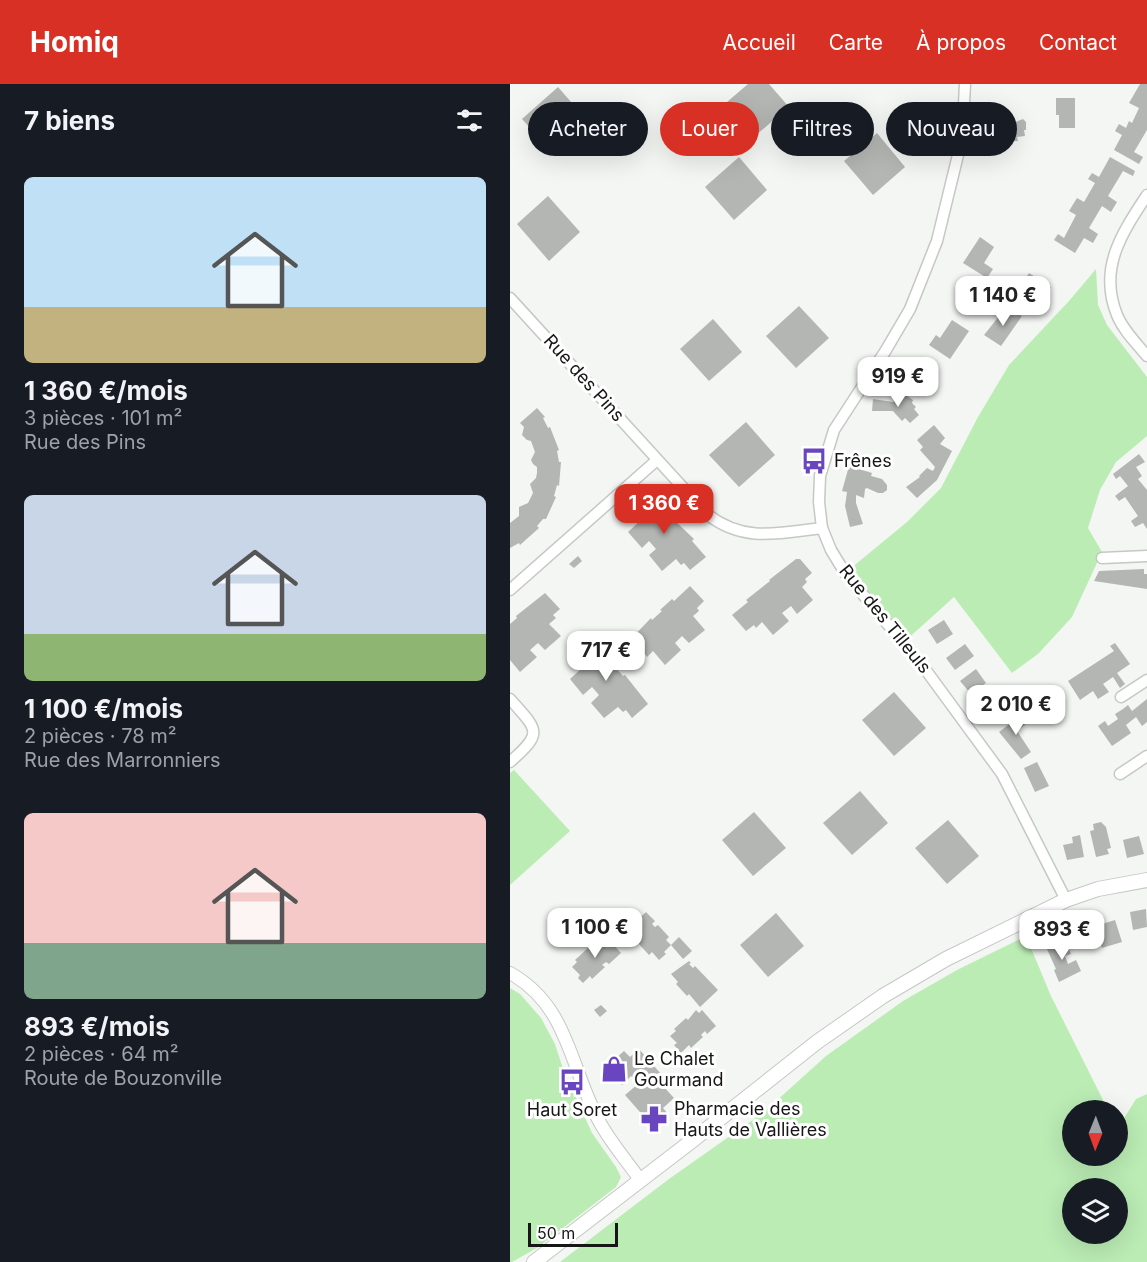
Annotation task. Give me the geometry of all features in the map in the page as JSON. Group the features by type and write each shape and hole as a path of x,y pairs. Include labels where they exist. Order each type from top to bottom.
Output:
{"main road":[{"path":"534,1262 817,1042 883,996 946,959 1066,900 1108,887 1147,880"}],"street":[{"name":"Rue des Tilleuls","path":"965,84 963,123 958,155 937,241 910,309 834,430 820,476 819,502 822,528 831,550 845,573 925,669 1002,774 1066,900"},
{"path":"1147,195 1122,235 1111,261 1110,292 1117,316 1147,356"},
{"name":"Rue des Pins","path":"510,298 708,515 734,530 766,535 822,528"},
{"path":"510,590 657,460"},
{"path":"1102,558 1147,556"},
{"path":"1121,697 1146,683"},
{"path":"510,699 530,721 534,734 528,746 510,762"},
{"path":"1120,774 1147,756"},
{"path":"510,973 531,987 555,1016 563,1030 576,1070 598,1119 640,1180"}],"green space":[{"path":"1096,269 1098,305 1107,325 1147,377 1147,436 1116,462 1100,490 1088,528 1102,552 1072,617 1038,654 1012,673 954,597 904,642 845,573 907,522 941,488 978,417 1009,365"},
{"path":"514,770 570,831 510,885 510,773"},
{"path":"1026,936 1051,996 1103,1100 1062,1100 1062,1166 1128,1166 1128,1112 1136,1099 1147,1094 1147,1262 560,1262 669,1179 764,1112 826,1056 903,1001 957,970"},
{"path":"510,988 520,994 541,1018 555,1044 563,1069 592,1133 621,1177 616,1187 537,1248 512,1262 510,1262"}],"building":[{"path":"748,84 769,84 785,102 771,102 771,122 759,132 759,102 727,102"},
{"path":"1140,84 1147,84 1147,130 1134,152 1143,157 1139,164 1114,150 1122,135 1115,131 1119,124 1126,128 1129,121 1132,123 1139,108 1129,103"},
{"path":"558,87 571,102 541,102"},
{"path":"1056,98 1075,98 1075,128 1059,128"},
{"path":"528,114 528,126 522,119"},
{"path":"1023,119 1026,122 1025,136 1017,137 1017,121"},
{"path":"877,133 886,144 886,156 896,156 905,167 873,195 844,161 850,156 874,156 874,136"},
{"path":"739,157 767,190 734,220 705,187"},
{"path":"1110,157 1135,171 1133,176 1123,171 1108,196 1117,202 1111,212 1102,206 1089,228 1098,234 1093,243 1084,238 1075,253 1054,240 1058,234 1064,238 1076,215 1069,211 1077,198 1084,202 1095,183 1088,179 1092,173 1099,177"},
{"path":"548,196 580,232 549,261 517,224"},
{"path":"980,237 994,247 984,263 993,269 987,278 963,263"},
{"path":"1029,273 1051,287 1043,299 1022,284"},
{"path":"799,306 829,338 796,368 766,336"},
{"path":"1011,309 1022,316 1001,346 984,335 1000,315 1005,318"},
{"path":"713,319 742,352 709,381 680,349"},
{"path":"952,320 969,331 950,359 929,345 936,335 940,338"},
{"path":"903,393 913,400 912,403 916,407 914,409 919,415 910,423 905,418 902,421 893,411 872,411 873,399 893,402"},
{"path":"537,408 545,417 543,418 548,428 550,427 559,450 557,451 559,462 561,462 559,486 557,485 554,496 556,497 546,519 543,519 537,526 539,528 520,545 519,543 510,548 510,523 519,516 519,507 528,503 533,493 530,484 536,478 537,473 537,467 531,460 535,452 531,441 522,435 524,427 520,423"},
{"path":"746,422 775,455 739,487 709,455"},
{"path":"934,425 945,438 940,444 952,451 937,480 917,498 906,487 920,477 927,468 933,471 935,467 920,450 923,447 917,440"},
{"path":"1139,454 1145,462 1136,467 1142,476 1138,479 1147,490 1147,529 1143,523 1135,527 1131,521 1138,516 1125,497 1119,501 1115,496 1128,486 1120,476 1116,479 1113,474"},
{"path":"849,466 872,473 871,476 882,479 887,485 887,490 883,493 867,488 864,498 856,495 856,503 863,524 850,527 845,506 847,492 842,491"},
{"path":"646,490 661,506 663,504 674,517 672,518 694,539 692,541 706,557 690,570 676,559 662,571 649,555 656,549 649,541 642,548 628,532 641,520 631,504"},
{"path":"578,556 582,561 574,568 569,564"},
{"path":"796,559 800,559 812,573 805,579 807,582 802,587 813,600 797,614 791,606 782,613 789,621 773,635 762,622 756,628 754,625 746,631 732,615 748,602 746,600"},
{"path":"1144,569 1144,574 1147,574 1147,589 1094,581 1099,571"},
{"path":"690,586 704,601 697,608 699,611 693,616 705,630 689,643 682,636 675,643 681,650 665,665 653,651 647,657 645,654 637,661 624,646 651,618 652,620 672,599 674,601"},
{"path":"545,593 560,609 553,615 556,618 549,624 561,636 545,650 538,643 530,650 537,657 520,672 510,660 510,624 517,618 516,616"},
{"path":"944,620 953,634 937,644 928,630"},
{"path":"589,638 616,665 614,666 623,676 625,675 648,704 632,718 626,710 623,712 618,707 604,718 591,703 599,695 592,687 583,695 570,679 583,667 573,651"},
{"path":"1115,643 1130,664 1117,673 1125,684 1120,688 1113,677 1103,684 1109,692 1098,699 1093,691 1080,700 1068,681 1114,651 1110,646"},
{"path":"965,644 974,656 955,670 946,658"},
{"path":"976,669 986,683 971,694 960,681"},
{"path":"997,689 1007,705 992,716 981,700"},
{"path":"894,692 926,728 894,756 862,720"},
{"path":"1147,699 1147,722 1142,726 1136,717 1126,725 1131,733 1112,746 1098,726 1105,721 1108,726 1118,719 1115,714 1128,705 1132,711"},
{"path":"1018,712 1027,723 1017,731 1031,752 1021,759 999,732 1011,723 1008,720"},
{"path":"1037,762 1049,786 1035,792 1024,768"},
{"path":"860,791 888,823 852,855 823,823"},
{"path":"754,812 786,848 753,876 722,840"},
{"path":"948,820 979,856 947,884 915,848"},
{"path":"1101,822 1106,827 1111,848 1107,849 1109,854 1096,857 1090,831 1094,830 1093,824"},
{"path":"1080,835 1084,857 1067,860 1063,845 1073,843 1072,837"},
{"path":"1139,836 1144,854 1127,858 1123,840"},
{"path":"1146,909 1147,927 1133,930 1130,912"},
{"path":"646,912 655,921 652,924 655,927 658,925 669,937 666,940 671,945 659,960 652,952 649,955 638,943 641,940 628,929"},
{"path":"776,913 804,946 768,977 740,945"},
{"path":"1100,919 1102,924 1115,920 1122,942 1102,948 1093,921"},
{"path":"600,937 606,944 610,941 621,953 609,964 606,962 602,965 605,967 592,979 590,976 583,983 578,978 580,975 572,967 577,962 575,960 588,948 590,950 593,947 591,945"},
{"path":"679,937 692,951 683,959 671,945"},
{"path":"1064,939 1071,954 1065,956 1068,964 1076,960 1081,971 1059,982 1046,947"},
{"path":"689,961 693,968 695,966 718,990 700,1007 676,984 678,982 671,974"},
{"path":"601,1005 607,1011 600,1017 594,1010"},
{"path":"696,1010 699,1013 702,1010 716,1026 707,1034 705,1031 701,1035 703,1037 691,1048 689,1045 681,1053 674,1045 677,1043 670,1036 676,1031 674,1029 686,1018 688,1020"},
{"path":"639,1049 669,1083 664,1087 674,1098 663,1108 668,1114 653,1127 625,1095 638,1084 631,1076 622,1085 606,1067 624,1051 630,1057"}],"place":[{"name":"Frênes","path":"814,461"},
{"name":"Le Chalet Gourmand","path":"614,1069"},
{"name":"Haut Soret","path":"572,1082"},
{"name":"Pharmacie des Hauts de Vallières","path":"654,1119"}]}
